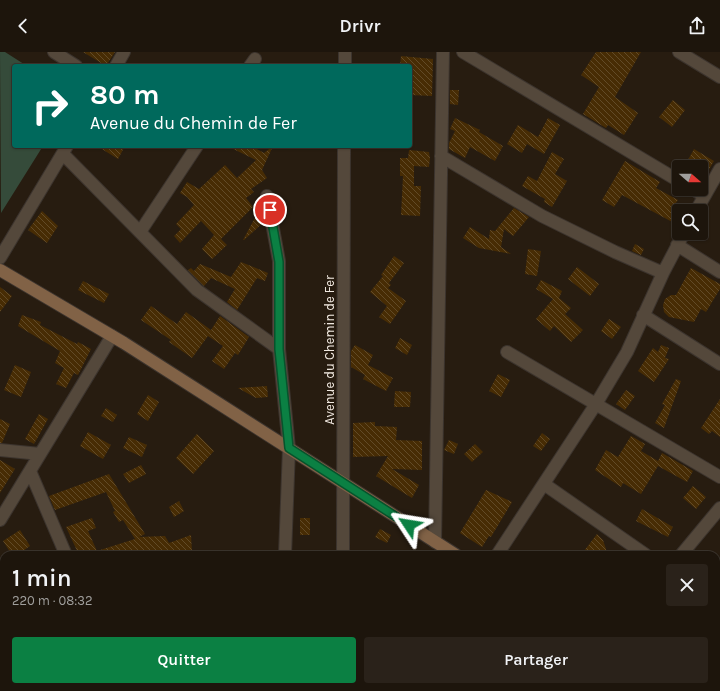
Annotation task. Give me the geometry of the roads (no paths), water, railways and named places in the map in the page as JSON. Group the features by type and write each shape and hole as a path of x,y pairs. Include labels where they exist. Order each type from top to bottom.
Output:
{"street":[{"path":"54,52 73,64"},
{"path":"117,64 124,52"},
{"path":"345,64 346,52"},
{"path":"435,542 443,52"},
{"path":"463,52 672,177"},
{"path":"679,52 720,77"},
{"path":"140,232 196,148"},
{"name":"Avenue du Chemin de Fer","path":"342,551 344,148"},
{"path":"0,258 65,150 140,232 197,290 279,349"},
{"path":"441,156 542,216 615,252 663,273"},
{"path":"708,190 720,170"},
{"path":"267,196 279,262 279,349 289,448 285,551"},
{"path":"700,204 704,196"},
{"path":"500,551 596,404 627,352 642,315 680,240"},
{"path":"677,245 720,272"},
{"path":"0,270 112,336 450,551"},
{"path":"642,315 720,364"},
{"path":"0,520 112,336"},
{"path":"507,352 720,477"},
{"path":"0,450 40,454"},
{"path":"30,471 64,551"},
{"path":"544,484 640,551"},
{"path":"684,551 720,508"}]}
